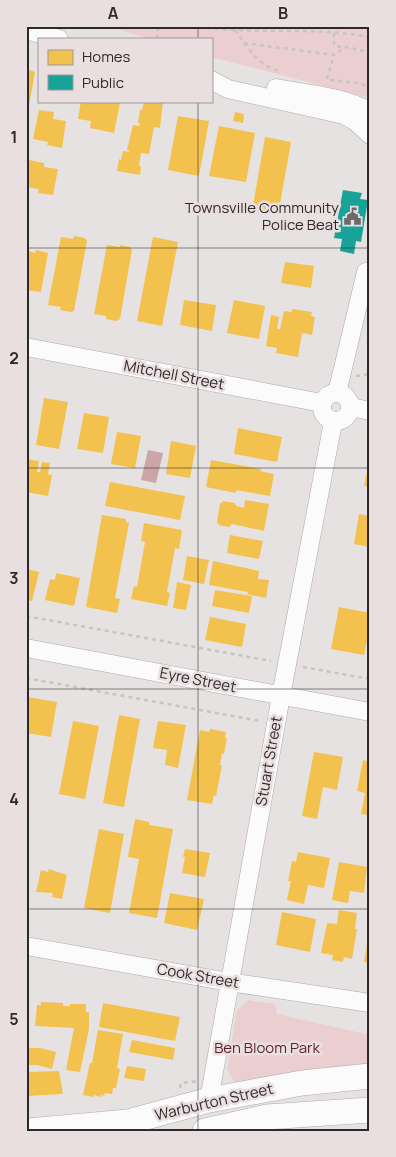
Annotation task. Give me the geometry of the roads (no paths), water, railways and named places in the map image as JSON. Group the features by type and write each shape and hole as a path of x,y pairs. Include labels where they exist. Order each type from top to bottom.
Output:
{"main road":[{"name":"Warburton Street","path":"28,1131 128,1122 208,1100 302,1083 370,1076"},
{"name":"Warburton Street","path":"205,1131 267,1117 370,1110"}],"street":[{"path":"26,30 55,38"},
{"path":"212,79 229,78 348,102 370,112"},
{"path":"212,80 228,89 344,115 355,121 370,135"},
{"path":"337,393 366,272"},
{"name":"Mitchell Street","path":"26,347 322,403"},
{"path":"337,393 345,396 350,403 350,407 345,418 333,422 322,412 322,403 328,395 337,393"},
{"path":"350,407 370,411"},
{"name":"Stuart Street","path":"208,1100 333,422"},
{"name":"Eyre Street","path":"26,648 370,712"},
{"name":"Cook Street","path":"26,946 229,982 370,1003"}],"place":[{"name":"Townsville Community Police Beat","path":"353,217"}],"park label":[{"name":"Ben Bloom Park","path":"267,1048"}]}
